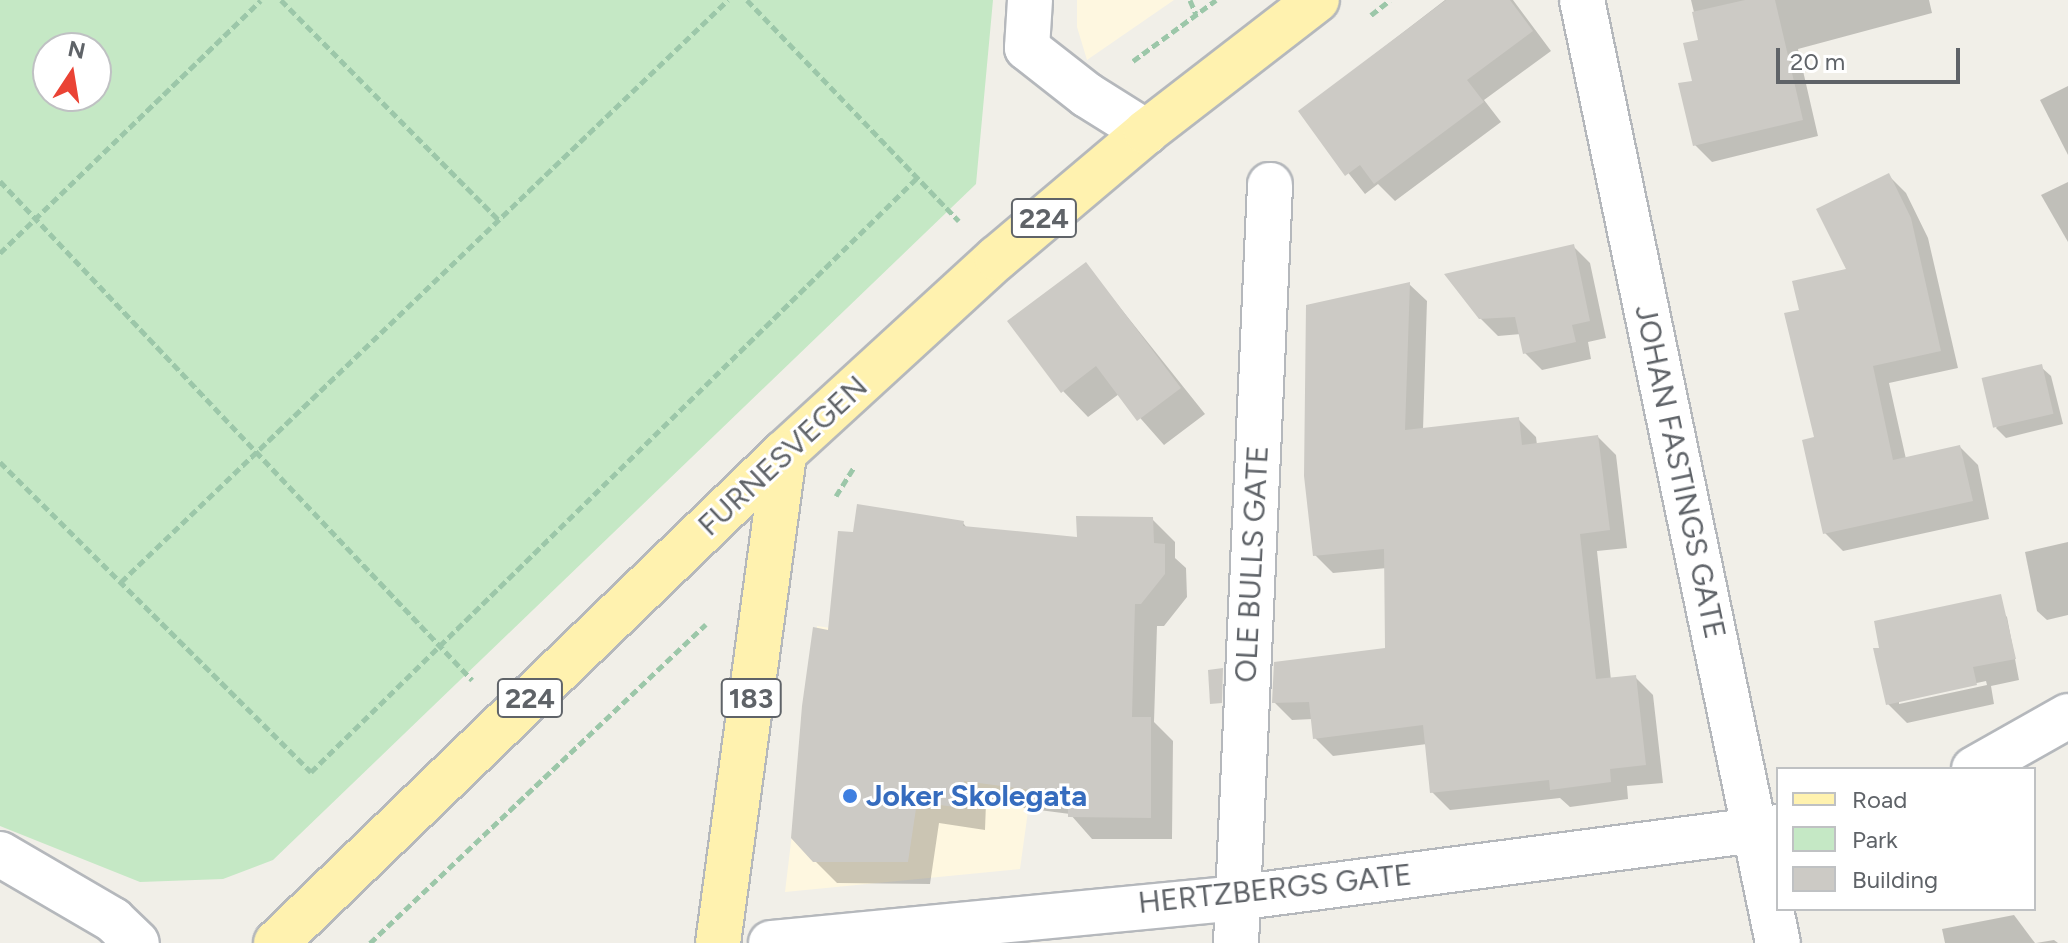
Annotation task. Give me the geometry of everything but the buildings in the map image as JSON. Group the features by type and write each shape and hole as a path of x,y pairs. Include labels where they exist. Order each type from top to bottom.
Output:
{"main road":[{"name":"FURNESVEGEN","path":"276,943 784,453 997,258 1146,132 1317,0"},
{"name":"183","path":"718,943 784,453"}],"street":[{"path":"1030,0 1027,48 1087,95 1146,132"},
{"name":"JOHAN FASTINGS GATE","path":"1582,0 1766,828 1778,943"},
{"name":"OLE BULLS GATE","path":"1236,943 1270,185"},
{"path":"1978,767 2068,716"},
{"name":"HERTZBERGS GATE","path":"771,943 881,938 1236,898 1766,828"},
{"path":"0,854 113,920 137,943"}],"path":[{"path":"0,253 261,0"},
{"path":"281,0 499,220"},
{"path":"121,582 728,0"},
{"path":"747,0 916,179 997,258"},
{"path":"1190,0 1196,14"},
{"path":"1087,95 1216,0"},
{"path":"0,462 311,772 916,179"},
{"path":"0,181 465,673"}],"shaded area":[{"path":"1077,0 1174,0 1087,60 1077,27"},
{"path":"817,626 1049,659 1020,869 785,892"}],"green space":[{"path":"0,0 993,0 976,184 273,860 223,879 140,882 0,826"}],"place":[{"name":"Joker Skolegata","path":"850,796"}]}
